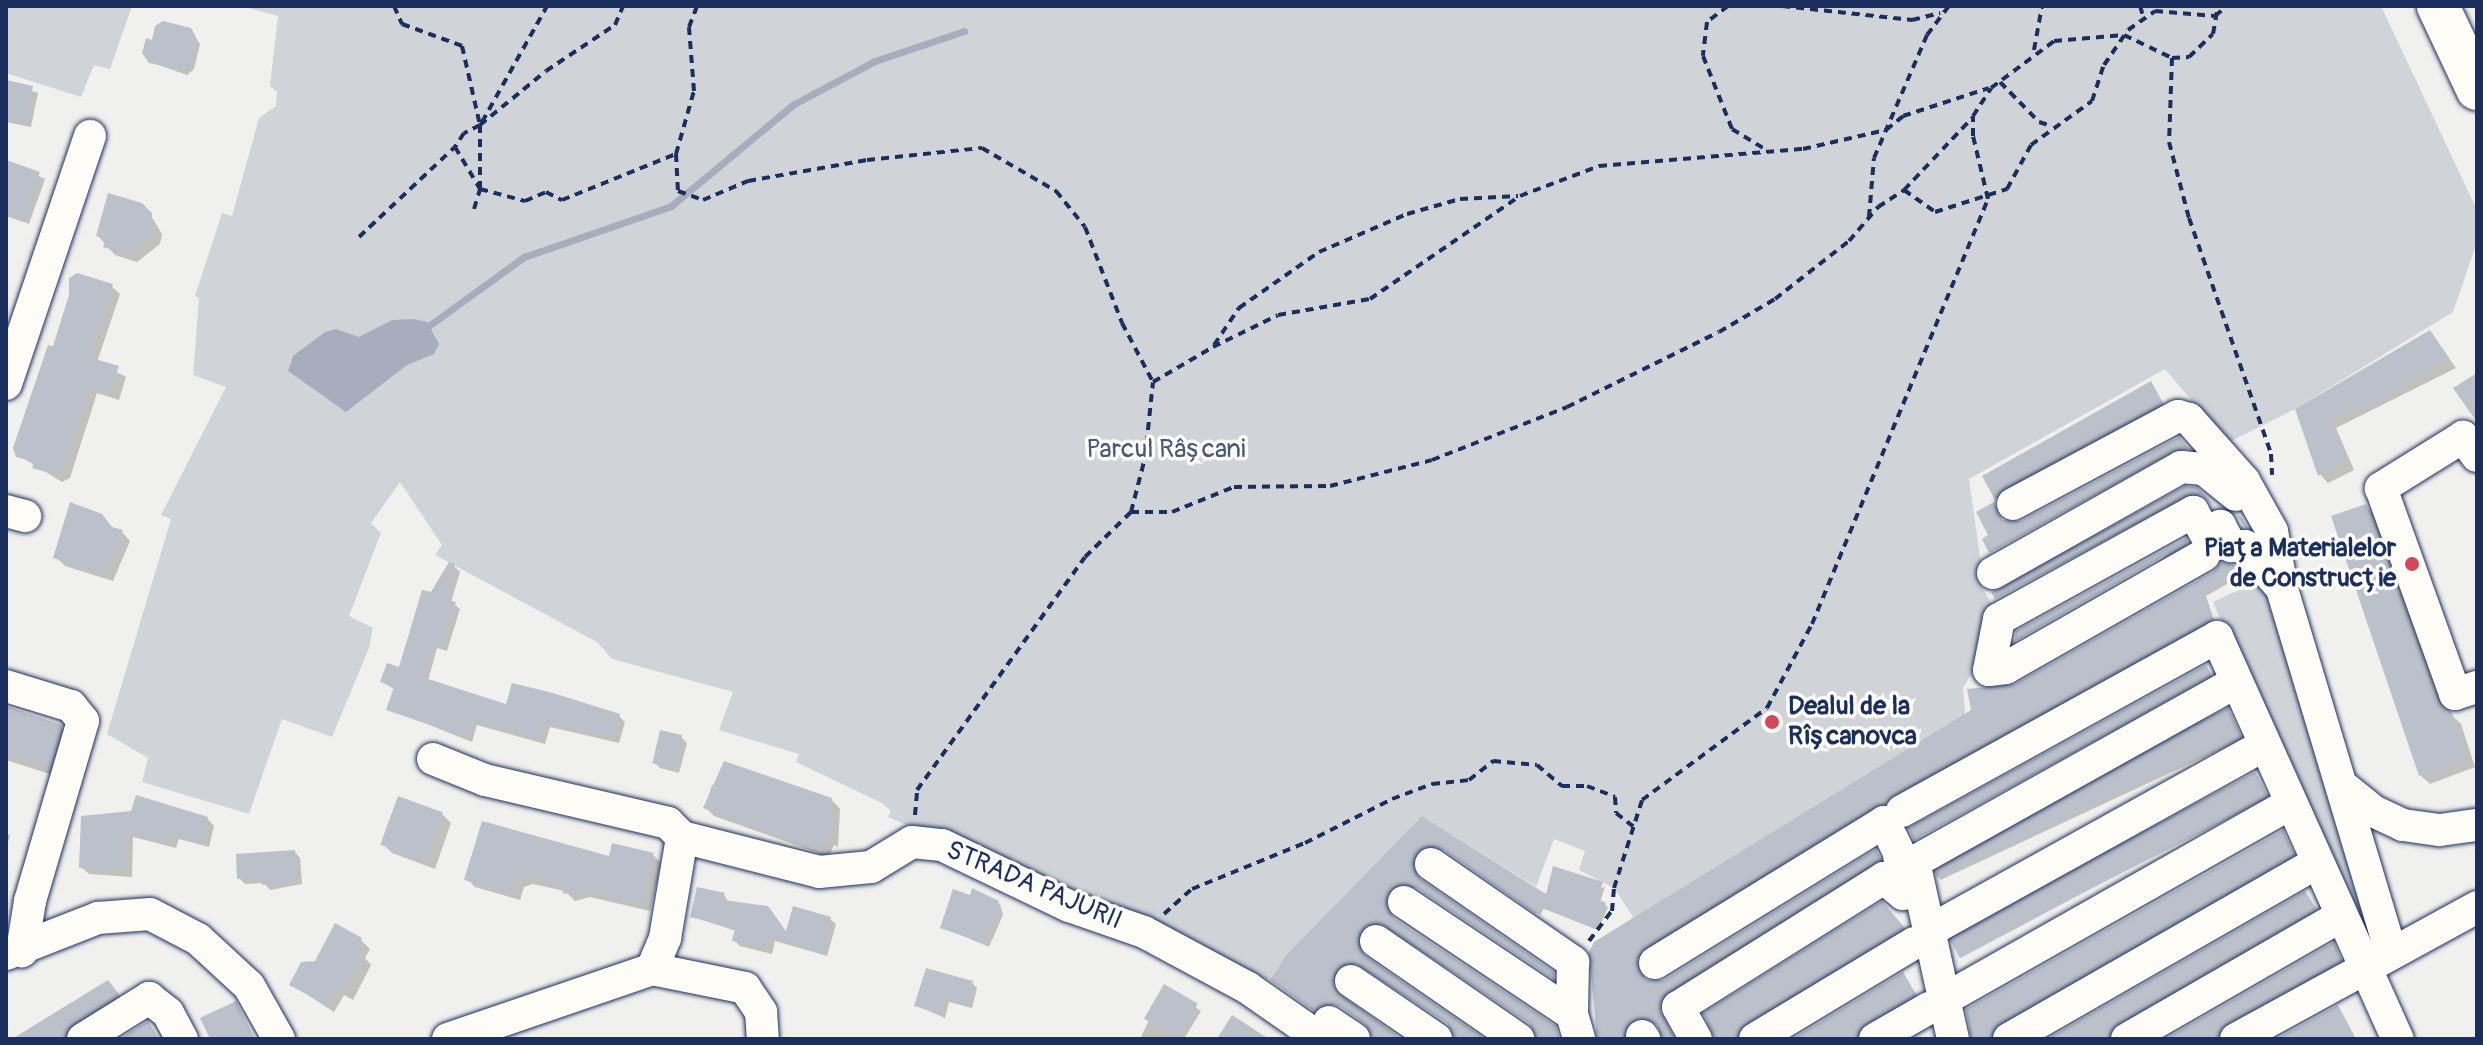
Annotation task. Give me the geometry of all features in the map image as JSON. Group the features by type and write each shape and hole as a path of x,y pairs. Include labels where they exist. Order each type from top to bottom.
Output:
{"main road":[{"path":"2438,6 2477,89"}],"street":[{"path":"6,384 90,136"},
{"path":"2013,504 2178,416 2189,419 2244,481 2272,531 2282,589 2346,789 2391,952"},
{"path":"2477,456 2463,437 2381,488 2455,694 2477,687"},
{"path":"1993,573 2192,465 2239,497 2272,531"},
{"path":"2204,555 2006,668 1989,670 1999,619 2193,512 2205,533 2220,526 2231,546 2245,546 2282,589"},
{"path":"1902,811 2217,637 2339,917 2398,1039"},
{"path":"1953,1039 1937,1003 1922,937 1914,862 2236,682"},
{"path":"6,686 71,706 83,721 30,901 22,950"},
{"path":"1755,1039 1922,937 2264,745"},
{"name":"STRADA PAJURII","path":"433,759 485,780 668,823 682,837 834,874 891,859 912,842 942,845 1069,906 1144,932 1281,1011 1335,1033"},
{"path":"2346,789 2373,811 2403,825 2440,830 2477,825"},
{"path":"1875,1039 2290,804"},
{"path":"1655,963 1884,822 1899,853 1903,894 1922,937"},
{"path":"652,969 665,938 682,837"},
{"path":"2009,1039 2316,863"},
{"path":"1431,864 1573,962 1575,1026"},
{"path":"1696,1039 1678,1007 1884,878 1903,894"},
{"path":"1404,902 1575,1026"},
{"path":"2236,1039 2362,966 2477,907"},
{"path":"22,950 98,918 150,914 198,939 249,986 279,1039"},
{"path":"2127,1039 2339,917"},
{"path":"1376,941 1518,1039"},
{"path":"448,1039 652,969 745,988 761,1012 763,1039"},
{"path":"1351,981 1436,1039"},
{"path":"83,1039 149,998 168,1013 182,1039"},
{"path":"1936,1039 1937,1003"}],"path":[{"path":"394,6 402,24 462,46 480,125 480,189 474,209"},
{"path":"480,125 547,6"},
{"path":"359,237 455,147 464,133 480,125 546,71 615,25 623,6"},
{"path":"697,6 689,27 694,91 676,154 678,191 703,200 763,178 867,160 982,148 1056,191 1085,227 1122,323 1153,382 1145,458 1131,512 1085,557 917,790 912,842"},
{"path":"1728,6 1707,22 1703,56 1732,129 1769,152"},
{"path":"1782,6 1912,20 1942,13"},
{"path":"1869,218 1874,158 1942,13 1949,6"},
{"path":"2034,50 2042,6"},
{"path":"2140,6 2144,19"},
{"path":"1904,190 1935,212 1988,199 2007,189 2031,145 2051,126 2074,118 2092,101 2104,65 2124,35 2163,6"},
{"path":"1153,382 1213,347 1278,315 1370,299 1520,196 1599,166 1769,152 1886,130 1903,116 1991,88 2034,50 2054,41 2124,35 2172,58 2189,57 2202,49 2213,34 2218,6"},
{"path":"2155,11 2215,16 2227,6"},
{"path":"2172,58 2169,142 2189,218 2271,454 2272,485"},
{"path":"2000,82 2039,122 2051,126"},
{"path":"1131,512 1172,512 1234,487 1330,486 1492,439 1719,332 1822,264 1869,218 1904,190 1973,116 1991,88"},
{"path":"1573,962 1612,911 1642,800 1767,708 1812,624 1988,199 1973,136 1973,116"},
{"path":"455,147 480,189 525,201 546,192 562,200 676,154"},
{"path":"1213,347 1239,308 1319,252 1407,214 1460,199 1520,196"},
{"path":"1144,932 1192,889 1305,843 1405,794 1432,784 1469,780 1493,761 1537,765 1562,786 1587,786 1615,797 1616,813 1634,827"}],"green space":[{"path":"6,6 132,6 110,69 94,65 81,97 6,73"},
{"name":"Parcul Râșcani","path":"241,6 2381,6 2477,210 2477,242 2453,312 2295,409 2227,443 2165,369 1969,479 1981,563 1978,581 1993,606 1980,659 1963,688 1965,714 1634,918 1614,888 1579,870 1585,851 1554,839 1536,887 1422,816 1286,955 1270,980 888,817 891,811 882,803 796,762 799,754 719,730 733,692 612,659 597,642 435,555 442,545 400,482 371,523 381,533 349,616 373,628 369,648 332,737 282,719 249,814 142,782 148,758 107,734 171,519 161,515 226,387 193,375 199,298 195,296 222,213 232,216 259,118 276,106 277,92 270,86 278,16"},
{"path":"2261,579 2273,587 2378,939 2368,946 2353,935 2213,602"}],"water":[{"path":"392,320 427,322 439,344 434,354 407,365 346,412 288,371 293,356 325,332 336,329 359,337"}],"building":[{"path":"163,21 191,28 196,37 189,64 181,70 149,63 142,53 146,38 152,40 155,26"},
{"path":"6,80 33,86 25,123 6,118"},
{"path":"6,160 40,172 24,220 6,214"},
{"path":"108,193 142,203 152,213 152,235 128,254 103,247 106,239 96,236"},
{"path":"77,273 113,284 88,357 119,366 110,393 89,386 62,470 53,474 32,468 34,462 16,457 13,448 48,345 53,346 69,295 69,278"},
{"path":"2430,330 2449,358 2375,403 2329,418 2346,460 2318,476 2295,409"},
{"path":"2477,373 2477,422 2453,388"},
{"path":"2151,381 2163,403 2004,487 1995,500 1982,476"},
{"path":"2179,437 2189,449 2172,450 1989,553 1982,539 1988,535 1976,512 1994,502 2002,520 2021,521"},
{"path":"2185,486 2197,487 2216,508 2202,495 2184,495 1995,599 1991,592"},
{"path":"70,502 102,514 112,527 123,530 104,573 53,558"},
{"path":"2366,504 2437,700 2452,713 2467,758 2419,776 2331,516"},
{"path":"2186,538 2188,542 2015,641 2016,631"},
{"path":"449,562 455,564 445,599 456,602 442,646 432,643 422,677 506,704 512,683 553,693 620,714 614,737 544,722 539,740 472,720 466,737 386,710 394,687 380,682 387,663 399,667 422,590 431,592"},
{"path":"2221,562 2236,565 2240,572 2204,592 2213,619 1893,794 1644,947 1638,955 1638,972 1647,980 1664,980 1876,849 1880,858 1667,991 1659,1008 1674,1039 1663,1039 1657,1025 1642,1017 1625,1027 1624,1039 1597,1039 1589,952 1594,942 1971,710 1967,689 2015,684 2213,572"},
{"path":"2206,665 2211,674 1914,840 1908,828"},
{"path":"6,706 62,725 50,767 6,753"},
{"path":"2228,708 2241,736 1937,878 1924,850"},
{"path":"660,730 682,735 675,768 652,763"},
{"path":"724,761 832,798 829,820 835,822 820,850 703,808"},
{"path":"2255,772 2267,795 1960,958 1948,935"},
{"path":"136,795 208,817 202,841 171,832 169,842 126,831 125,870 79,868 81,816 131,811"},
{"path":"398,796 443,812 425,861 380,845"},
{"path":"1422,816 1546,894 1553,866 1603,882 1597,899 1606,903 1595,929 1542,908 1543,903 1536,914 1441,848 1424,847 1415,854 1412,863 1420,879 1554,972 1554,979 1414,886 1395,885 1385,900 1393,918 1556,1026 1559,1039 1537,1039 1529,1023 1378,922 1360,931 1357,940 1365,956 1485,1039 1455,1039 1447,1023 1353,962 1336,970 1334,990 1402,1039 1373,1039 1365,1024 1340,1006 1330,1003 1314,1011 1270,980 1286,955"},
{"path":"482,821 609,856 612,843 654,853 642,904 581,890 564,894 559,884 523,876 516,879 512,893 464,880"},
{"path":"2283,830 2294,854 2000,1023 1990,1039 1971,1039 1966,1009"},
{"path":"295,850 297,878 289,883 262,885 261,877 237,879 236,854"},
{"path":"697,887 725,893 723,900 768,906 786,931 793,906 831,917 822,952 770,937 766,949 732,941 735,928 690,917"},
{"path":"972,888 999,901 983,943 940,928 953,889 970,895"},
{"path":"2305,891 2316,908 2118,1023 2108,1039 2047,1039"},
{"path":"1882,901 1904,927 1745,1023 1736,1039 1715,1039 1703,1013"},
{"path":"335,923 362,938 356,950 363,954 343,992 334,987 325,1004 289,985 301,962 315,961"},
{"path":"2334,942 2341,960 2227,1022 2217,1039 2165,1039"},
{"path":"926,968 973,981 966,1004 943,997 939,1013 914,1006"},
{"path":"1903,972 1916,994 1866,1023 1856,1039 1792,1039"},
{"path":"108,980 119,994 72,1023 64,1039 12,1039"},
{"path":"1164,984 1198,1004 1178,1038 1144,1019"},
{"path":"236,1001 255,1039 210,1039 200,1018"},
{"path":"2338,1005 2356,1039 2276,1039"},
{"path":"1232,1015 1269,1039 1217,1039"},
{"path":"148,1021 159,1039 119,1039"}],"waterway":[{"path":"423,330 524,257 671,206 794,104 875,61 964,31"}],"place":[{"name":"Piața Materialelor de Construcție","path":"2412,564"},
{"name":"Dealul de la Rîșcanovca","path":"1772,722"}]}
